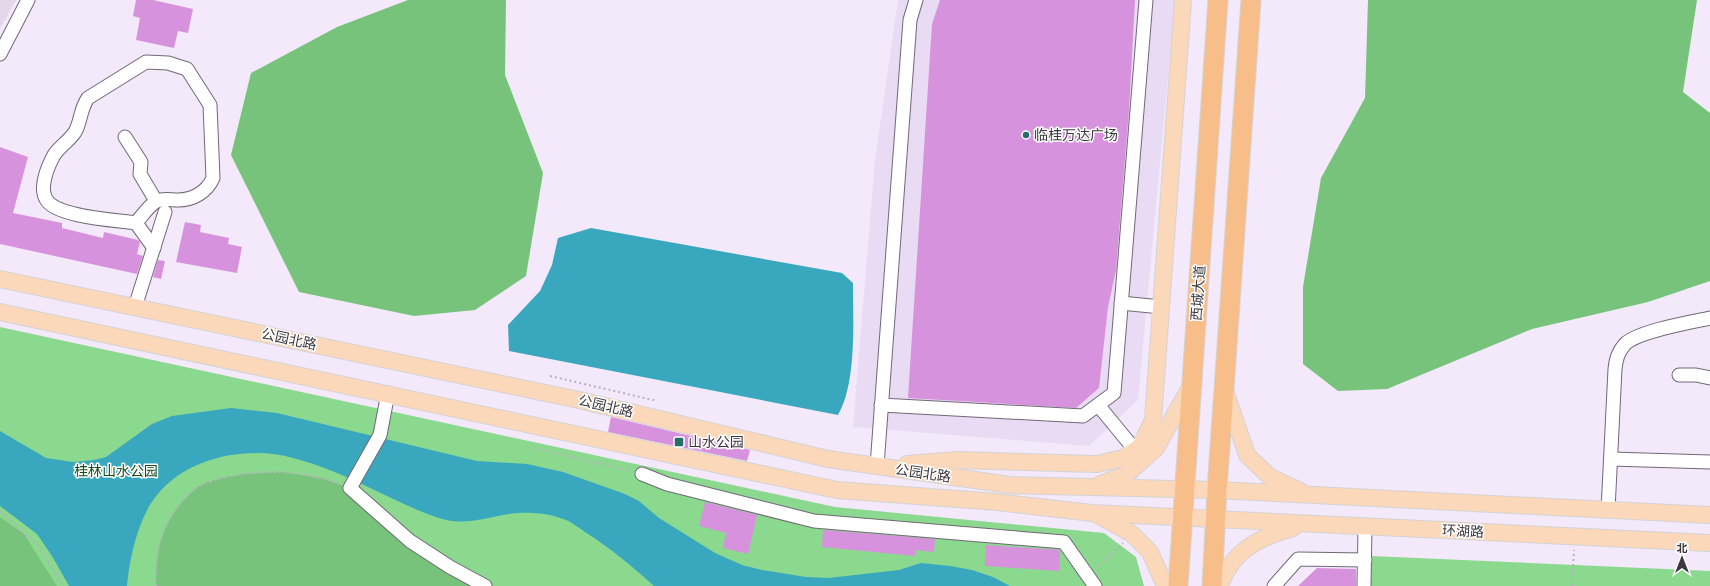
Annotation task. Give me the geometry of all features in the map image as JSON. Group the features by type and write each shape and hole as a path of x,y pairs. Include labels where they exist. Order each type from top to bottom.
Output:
{"highway":[{"name":"西城大道","path":"1178,586 1218,0"},
{"path":"1212,586 1215,520 1251,0"}],"main road":[{"path":"877,466 957,460 1097,464 1123,458 1140,447 1153,420 1183,0"},
{"name":"公园北路","path":"0,279 579,400 828,459 1010,485 1217,490"},
{"name":"公园北路","path":"0,312 388,393 837,490 997,502 1092,513 1182,516 1215,520"},
{"path":"1094,488 1127,474 1156,448 1191,386"},
{"path":"1224,388 1247,455 1270,477 1307,495"},
{"name":"环湖路","path":"1217,490 1710,515"},
{"path":"1092,513 1132,534 1150,552 1165,586"},
{"name":"环湖路","path":"1215,520 1710,543"},
{"path":"1220,586 1223,577 1232,563 1251,544 1270,534 1308,524"}],"street":[{"path":"0,54 28,0"},
{"path":"877,466 910,20 916,0"},
{"path":"881,405 1083,416 1114,393 1146,0"},
{"path":"136,223 156,201 164,199 188,199 201,193 211,183 214,169 210,109 207,98 187,69 168,63 146,62 88,98 83,106 76,130 54,155 44,187 44,195 48,203 63,211 136,223 154,248"},
{"path":"126,137 141,162 140,174 156,201"},
{"path":"135,307 165,212"},
{"path":"1121,303 1161,307"},
{"path":"1608,510 1617,355 1626,343 1646,333 1710,318"},
{"path":"1679,375 1696,375 1710,378"},
{"path":"388,393 380,435 350,488 410,541 450,567 485,586"},
{"path":"1098,405 1135,450"},
{"path":"1611,459 1710,462"},
{"path":"642,474 667,484 814,521 1064,542 1092,581"},
{"path":"1364,586 1365,527"},
{"path":"1274,586 1298,559 1365,560"}],"path":[{"path":"550,376 657,401"},
{"path":"534,448 642,474"},
{"path":"156,586 156,556 161,536 171,517 186,497 202,485 240,475 283,472 318,478 350,488"},
{"path":"0,511 40,547 62,586"},
{"path":"1092,581 1132,534"},
{"path":"1572,586 1574,536"}],"shaded area":[{"path":"0,0 16,0 1,27 0,27"},
{"name":"临桂万达广场","path":"898,0 1175,0 1138,400 1089,446 853,427 875,160"}],"green space":[{"path":"408,0 506,0 505,75 543,173 526,276 475,310 414,316 299,292 231,155 251,73 337,27"},
{"path":"1368,0 1697,0 1683,92 1710,113 1710,281 1648,302 1532,329 1387,389 1338,391 1303,364 1303,287 1321,178 1365,98"},
{"name":"桂林山水公园","path":"0,327 835,507 1104,533 1136,557 1144,586 0,586"},
{"path":"283,472 325,479 344,486 410,541 485,586 156,586 158,553 163,534 172,516 192,492 201,485 221,478"},
{"path":"0,517 24,534 57,586 0,586"},
{"path":"1371,556 1710,571 1710,586 1369,586"}],"water":[{"path":"591,228 842,273 853,283 853,350 848,386 844,402 838,415 509,351 508,325 540,291 552,265 558,238"},
{"path":"231,408 277,413 477,461 527,464 563,472 625,494 639,501 659,518 715,553 742,565 762,570 806,577 828,578 899,570 921,563 972,570 993,577 1010,586 654,586 603,544 566,520 545,514 523,513 465,521 448,520 403,504 350,478 322,467 275,454 257,453 219,457 201,463 185,471 170,482 157,495 145,514 136,538 130,563 127,586 69,586 52,556 37,534 0,506 0,431 46,458 73,462 94,460 106,457 152,424 172,416"}],"building":[{"path":"136,0 153,0 193,9 188,33 178,31 174,48 136,40 140,18 133,16"},
{"name":"临桂万达广场","path":"940,0 1135,0 1129,110 1116,270 1108,307 1099,388 1076,408 908,398 932,24"},
{"path":"0,147 28,157 13,213 62,223 62,228 103,238 104,232 138,240 140,242 137,254 143,256 137,274 0,244"},
{"path":"185,222 201,225 200,232 229,238 228,244 242,247 237,273 176,262"},
{"path":"158,260 165,261 161,279 153,277"},
{"path":"611,417 750,450 747,461 608,432"},
{"path":"705,502 757,515 748,554 723,548 726,533 699,526"},
{"path":"823,530 935,539 934,552 915,550 915,556 822,547"},
{"path":"986,545 1060,550 1059,571 985,566"},
{"path":"1317,568 1356,569 1356,586 1298,586"}],"place":[{"name":"临桂万达广场","path":"1026,135"},
{"name":"山水公园","path":"679,442"}]}
